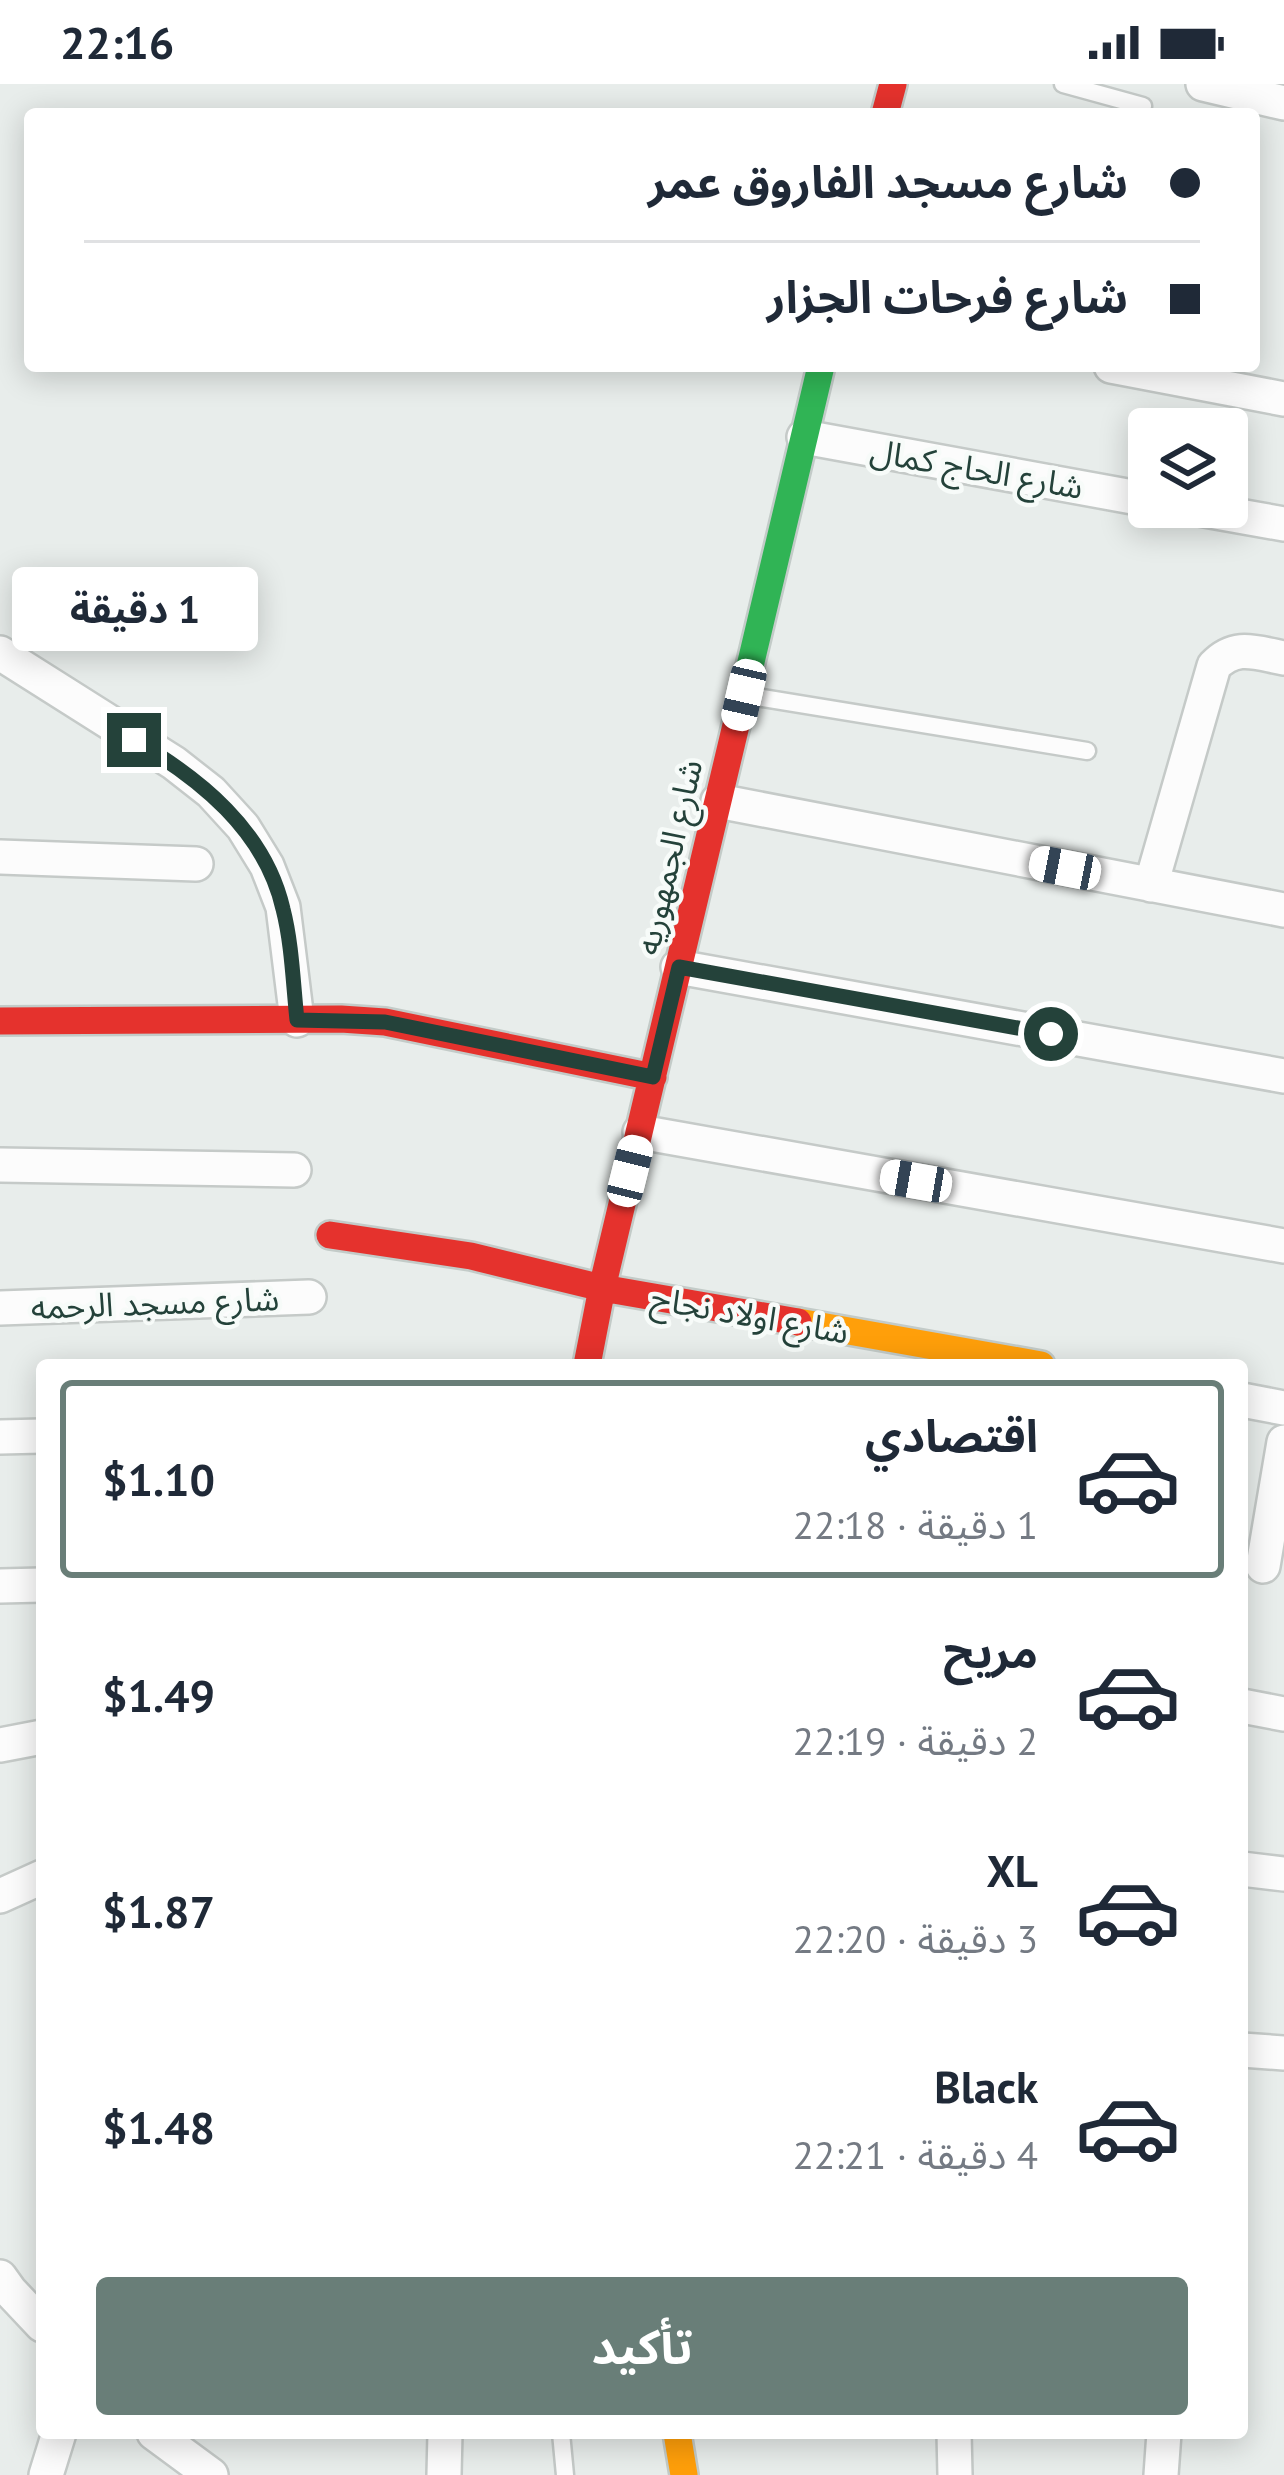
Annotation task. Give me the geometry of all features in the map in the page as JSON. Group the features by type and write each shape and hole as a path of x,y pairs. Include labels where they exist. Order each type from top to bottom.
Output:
{"street":[{"path":"1203,84 1284,103"},
{"name":"شارع الجمهوريه","path":"588,1359 820,372"},
{"path":"1142,372 1284,399"},
{"name":"شارع الحاج كمال","path":"804,437 1128,496"},
{"path":"1248,518 1284,524"},
{"path":"1151,885 1214,666 1235,650 1284,658"},
{"path":"0,652 174,764 211,792 243,826 267,866 283,907 297,1020"},
{"path":"718,801 1284,910"},
{"path":"0,857 196,864"},
{"path":"679,967 1284,1076"},
{"path":"0,1021 385,1022 653,1077"},
{"path":"640,1132 1284,1246"},
{"path":"0,1165 294,1170"},
{"name":"شارع اولاد نجاح","path":"330,1235 471,1256 602,1288 1007,1359"},
{"name":"شارع مسجد الرحمه","path":"0,1308 309,1297"},
{"path":"1248,1401 1284,1408"},
{"path":"0,1437 36,1436"},
{"path":"1263,1566 1284,1442"},
{"path":"0,1586 36,1585"},
{"path":"1248,1707 1284,1714"},
{"path":"0,1745 36,1738"},
{"path":"1248,1870 1284,1874"},
{"path":"0,1896 36,1880"},
{"path":"1248,2051 1284,2054"},
{"path":"0,2277 24,2317"},
{"path":"46,2475 57,2439"},
{"path":"162,2439 211,2475"},
{"path":"444,2475 445,2439"},
{"path":"678,2439 684,2475"},
{"path":"954,2439 955,2475"},
{"path":"1161,2475 1164,2439"}],"lane":[{"path":"1063,84 1143,106"},
{"path":"744,695 1087,751"},
{"path":"562,2439 566,2475"}],"traffic: fast":[{"path":"742,700 820,372"}],"traffic: slow":[{"path":"798,1322 1007,1359"},
{"path":"678,2439 684,2475"}],"traffic: jam":[{"path":"887,108 893,84"},
{"path":"588,1359 742,700"},
{"path":"0,1021 385,1022 653,1077"},
{"path":"330,1235 471,1256 602,1288 798,1322"}],"route":[{"path":"134,740 211,792 243,826 267,866 283,907 297,1020 385,1022 653,1077 679,967 1051,1034"}]}
